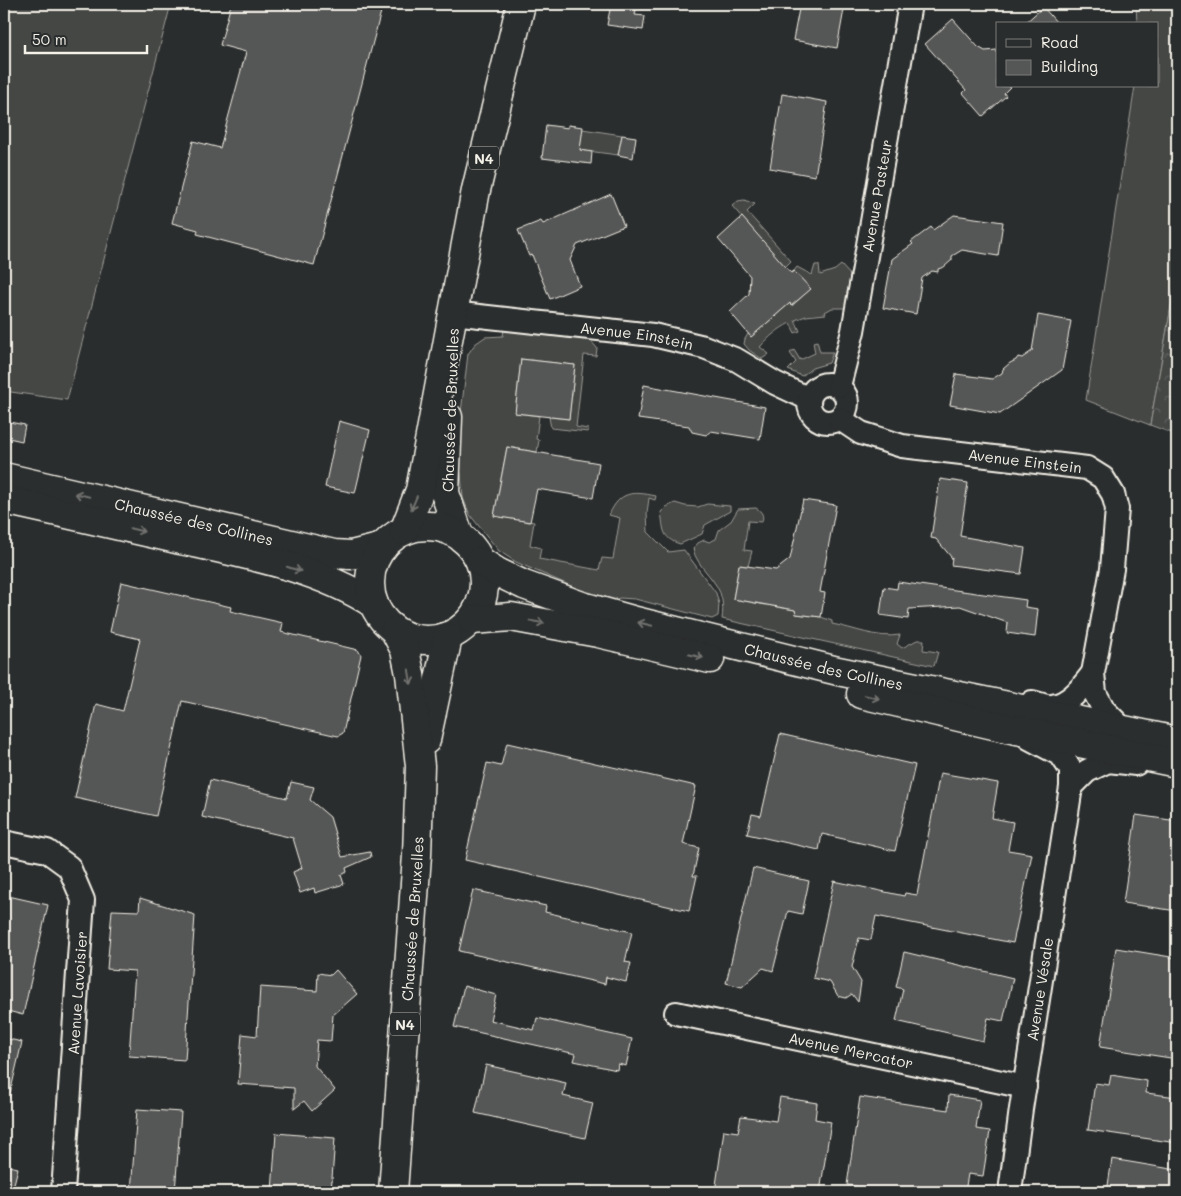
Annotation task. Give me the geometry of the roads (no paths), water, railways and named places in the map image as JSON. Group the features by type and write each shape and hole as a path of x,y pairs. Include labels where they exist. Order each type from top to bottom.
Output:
{"main road":[{"name":"Chaussée de Bruxelles","path":"452,313 445,493 459,535 468,542 480,561 485,581 482,602 472,620 465,627 448,637 430,641 412,639 395,631 382,619 374,604 370,584 373,564 394,539 420,490 452,313 476,190 521,4"},
{"name":"Chaussée des Collines","path":"4,477 334,554 351,556 394,539"},
{"name":"Chaussée des Collines","path":"4,500 254,556 325,579 358,594 374,604"},
{"path":"394,539 422,526 441,528 459,535"},
{"name":"Chaussée des Collines","path":"480,561 497,572 524,585 582,606 632,620 838,671 1177,740"},
{"name":"Chaussée des Collines","path":"472,620 511,617 598,633 1002,727 1177,763"},
{"name":"Chaussée de Bruxelles","path":"393,1192 417,855 420,766 410,674 405,650 395,631"},
{"name":"Chaussée de Bruxelles","path":"420,766 448,637"}],"street":[{"name":"Avenue Pasteur","path":"839,386 853,331 910,4"},
{"name":"Avenue Einstein","path":"452,313 653,335 704,347 737,360 775,384 809,399"},
{"path":"824,385 839,386 844,392 847,407 844,414 834,421 826,421 816,417 809,408 809,399 817,388 824,385"},
{"name":"Avenue Einstein","path":"840,418 861,433 902,446 1087,468 1103,478 1114,494 1117,509 1112,569 1093,674 1095,693 1104,710 1122,728"},
{"name":"Avenue Einstein","path":"838,671 871,666 1051,706 1079,692 1093,674"},
{"name":"Avenue Vésale","path":"1002,727 1034,740 1061,755 1071,770 1071,787 1024,1088 1010,1192"},
{"path":"1071,787 1087,771 1108,761 1136,764 1177,773"},
{"name":"Avenue Lavoisier","path":"4,842 47,851 69,867 83,900 63,1192"},
{"name":"Avenue Mercator","path":"676,1013 1024,1088"}]}
